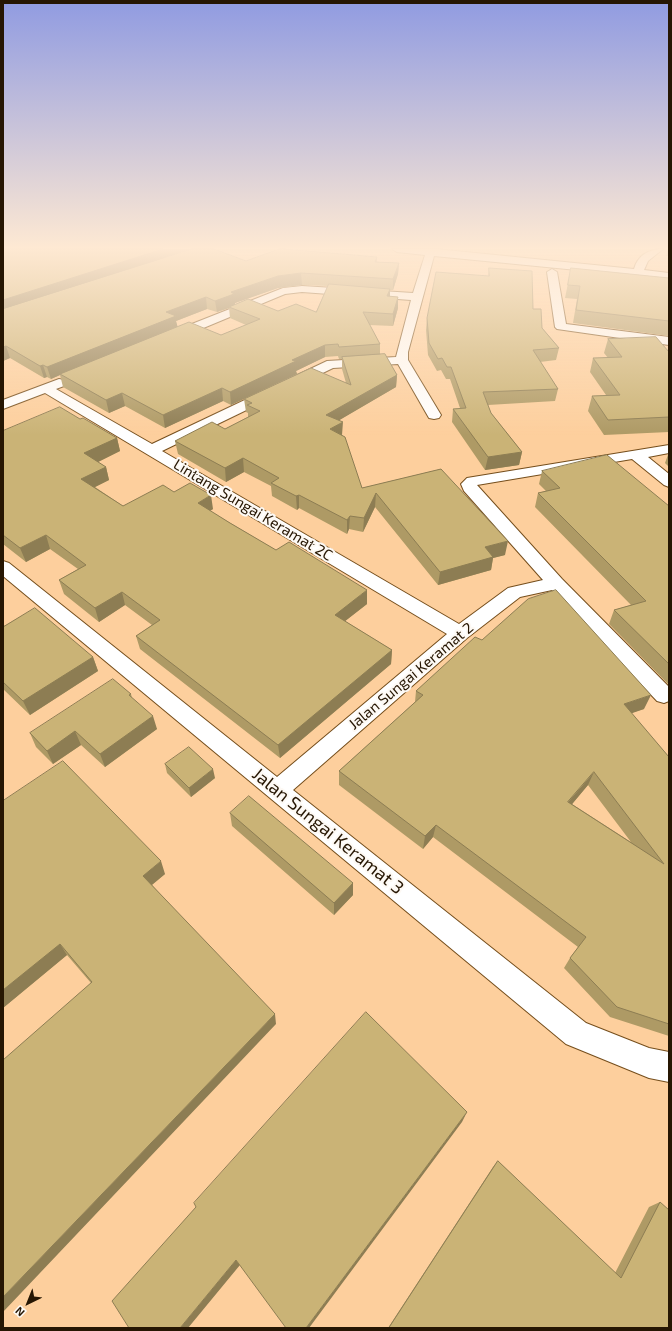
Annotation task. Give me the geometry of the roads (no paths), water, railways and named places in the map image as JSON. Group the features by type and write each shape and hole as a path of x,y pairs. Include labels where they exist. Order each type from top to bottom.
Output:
{"street":[{"path":"165,340 236,311"},
{"path":"414,311 402,352 402,360 434,415"},
{"path":"558,311 561,327 669,341"},
{"path":"152,450 331,364 402,360"},
{"path":"3,405 69,379"},
{"name":"Lintang Sungai Keramat 2C","path":"46,388 460,633"},
{"path":"664,695 556,582 470,488 469,484 472,480 669,449"},
{"path":"635,454 669,482"},
{"name":"Jalan Sungai Keramat 3","path":"3,567 576,1034 649,1063 669,1066"},
{"name":"Jalan Sungai Keramat 2","path":"278,790 460,633 514,592 556,582"}]}
